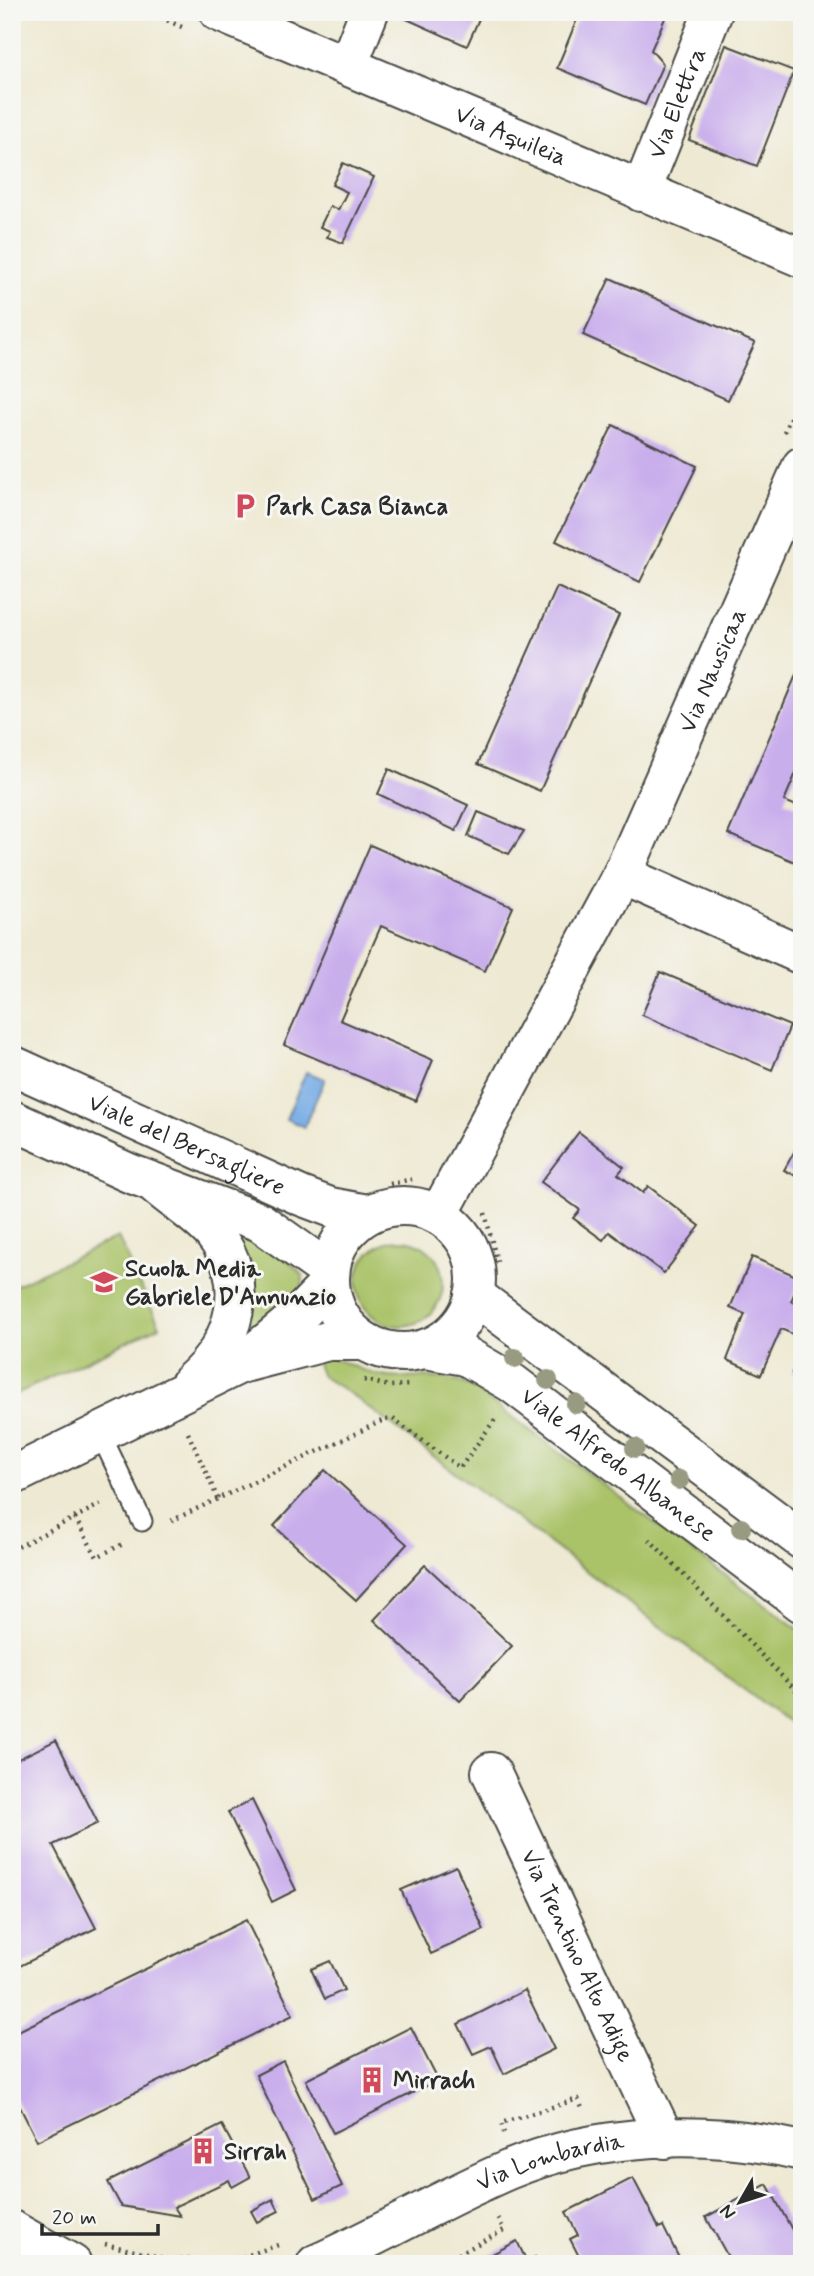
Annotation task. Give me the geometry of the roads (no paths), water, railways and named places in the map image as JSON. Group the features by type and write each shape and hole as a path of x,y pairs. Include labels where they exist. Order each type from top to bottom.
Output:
{"street":[{"name":"Via Aquileia","path":"219,12 802,258"},
{"path":"348,65 369,12"},
{"name":"Via Elettra","path":"641,192 713,12"},
{"name":"Via Nausicaa","path":"439,1214 622,875 802,466"},
{"path":"622,875 802,955"},
{"name":"Viale del Bersagliere","path":"12,1065 330,1208 376,1199"},
{"name":"Viale del Bersagliere","path":"12,1120 152,1182 260,1222 329,1278"},
{"path":"152,1182 212,1232 229,1255 235,1278 233,1320 220,1350 206,1368 170,1400"},
{"path":"12,1476 240,1364 291,1348 328,1340 361,1360 401,1353 422,1367 462,1323 487,1282 477,1280 475,1260 467,1242 455,1226 439,1214 415,1206 390,1206 376,1199 337,1245 329,1278 279,1334 240,1364"},
{"path":"329,1278 342,1320 361,1360"},
{"name":"Viale Alfredo Albanese","path":"487,1282 802,1540"},
{"name":"Viale Alfredo Albanese","path":"422,1367 466,1356 512,1383 802,1603"},
{"name":"Via Trentino Alto Adige","path":"491,1772 665,2139"},
{"name":"Via Lombardia","path":"316,2264 508,2170 556,2154 602,2144 726,2138 802,2151"},
{"path":"12,2230 35,2246 72,2264"}],"lane":[{"path":"100,1433 142,1521"}],"water":[{"path":"306,1072 325,1079 304,1127 286,1119"}],"place":[{"name":"Park Casa Bianca","path":"245,506"},
{"name":"Scuola Media Gabriele D'Annunzio","path":"104,1282"},
{"name":"Mirrach","path":"372,2080"},
{"name":"Sirrah","path":"203,2151"}]}
